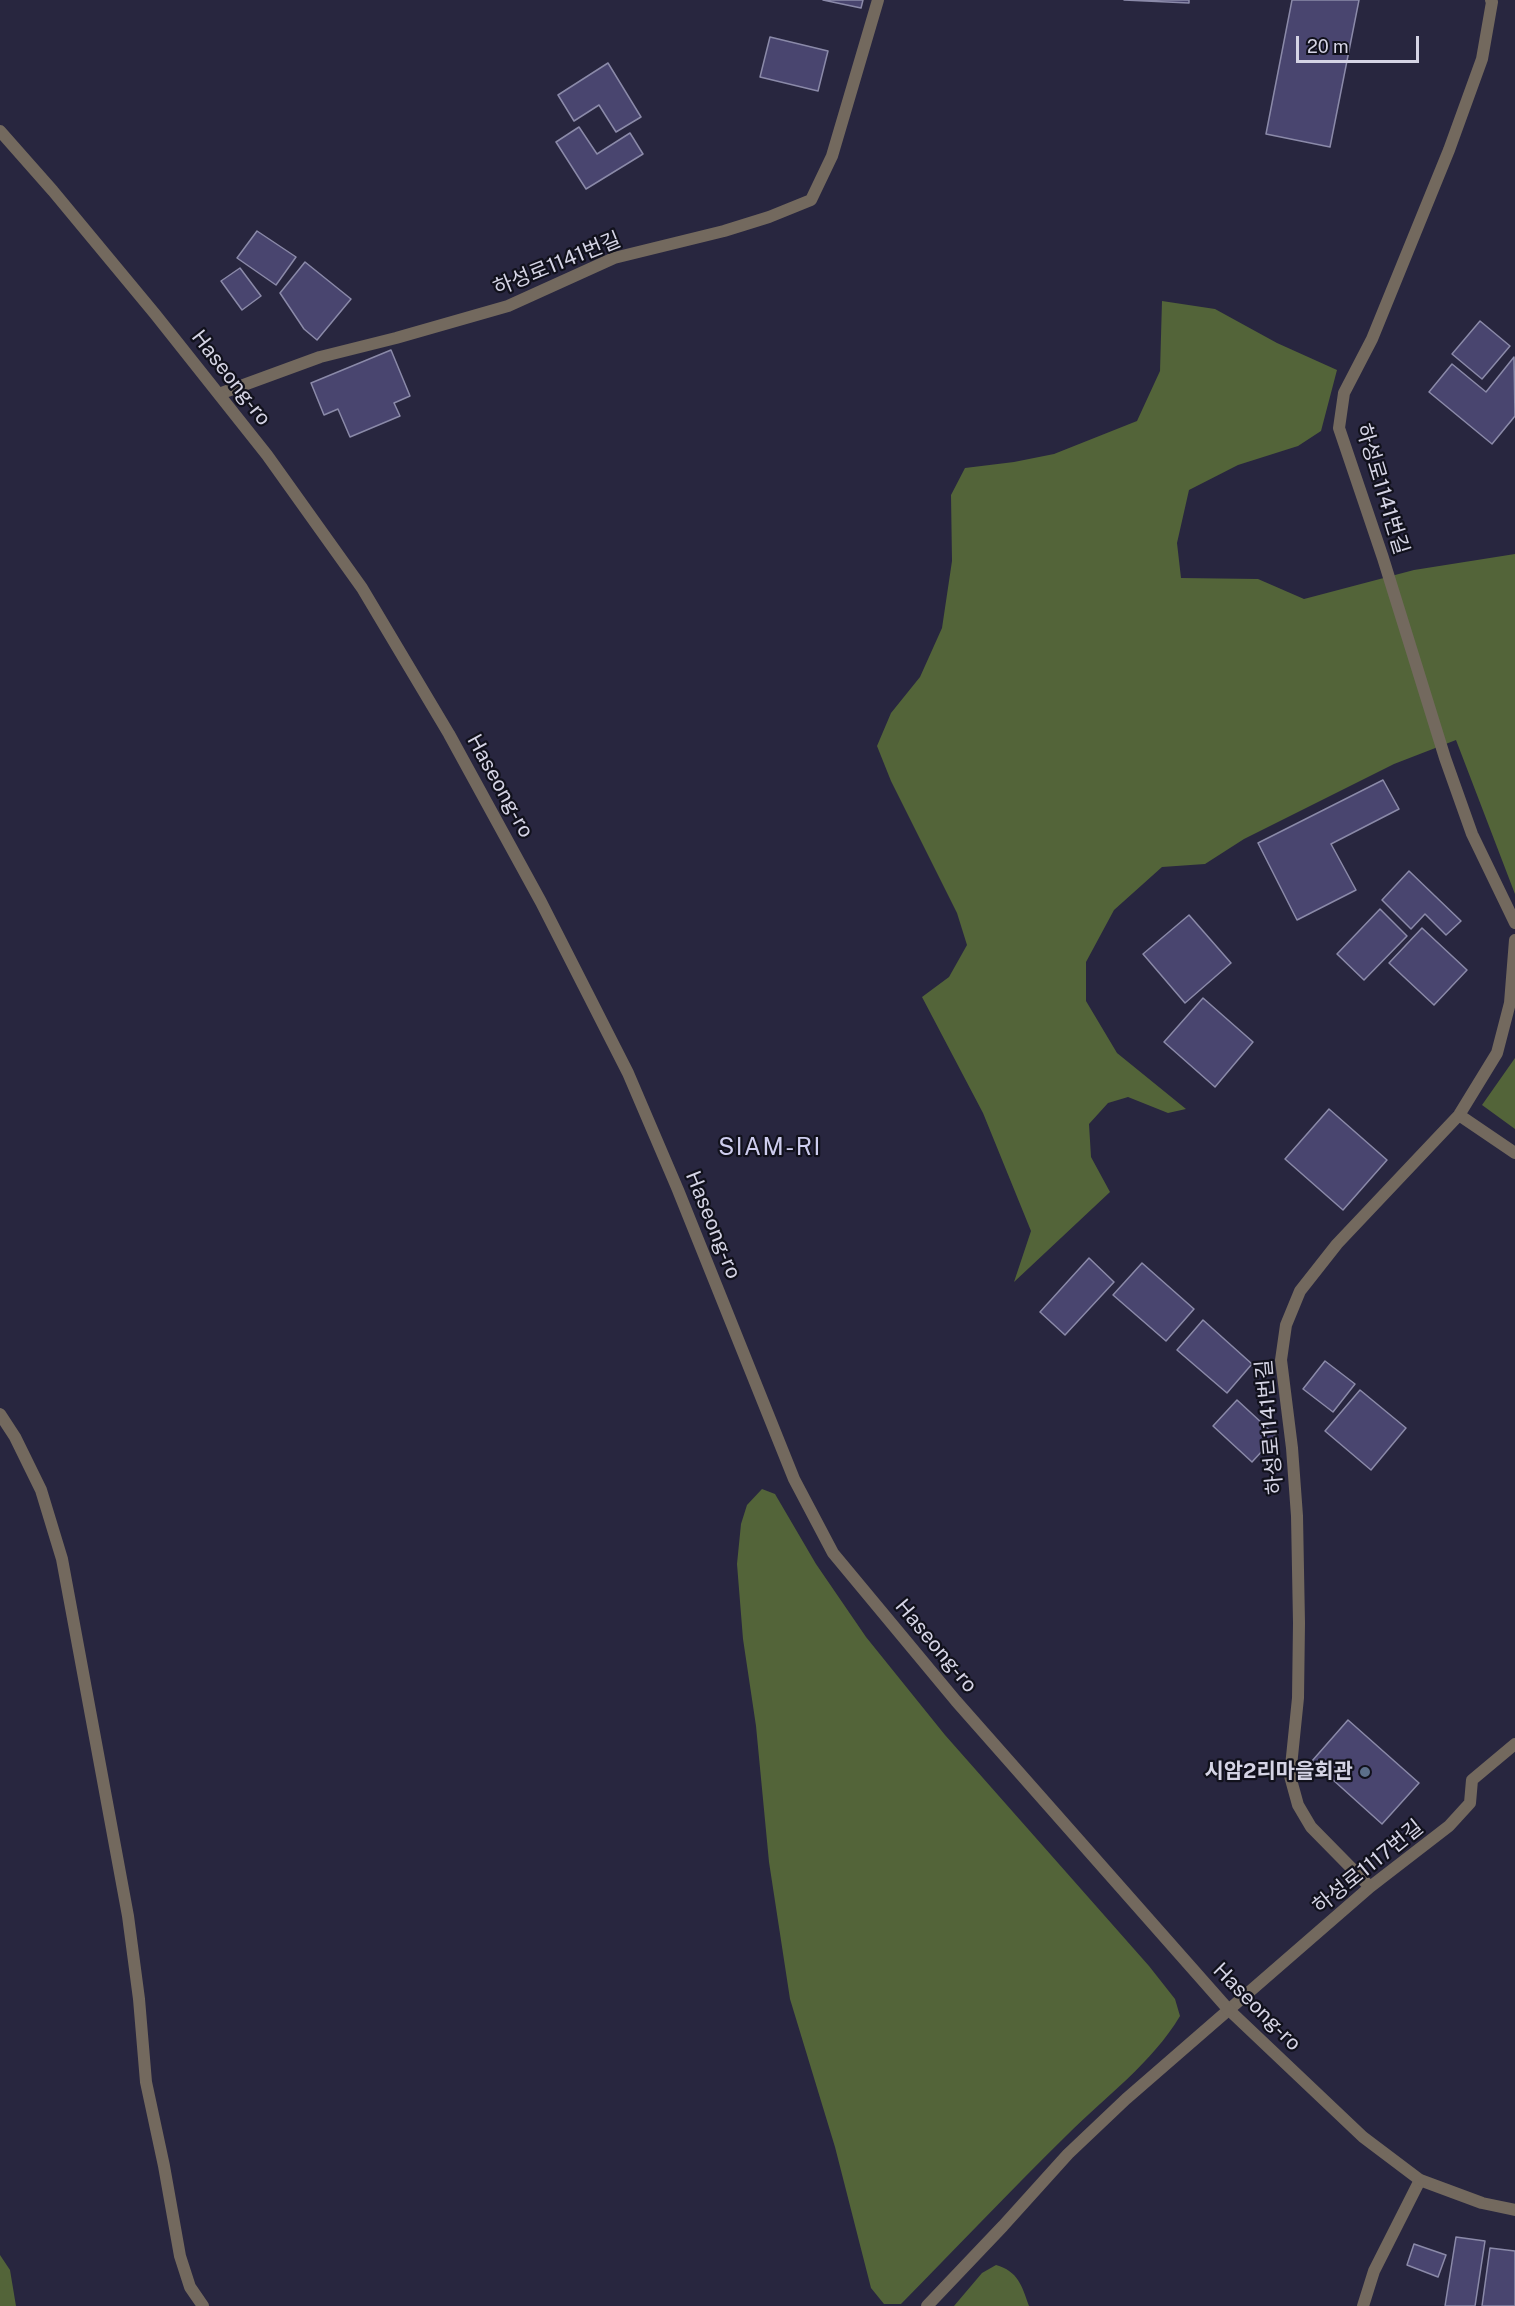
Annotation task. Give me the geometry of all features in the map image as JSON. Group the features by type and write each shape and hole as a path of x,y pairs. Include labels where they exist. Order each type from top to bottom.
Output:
{"street":[{"name":"하성로1141번길","path":"219,394 320,357 508,306 614,258 724,231 769,217 811,200 832,156 878,0"},
{"name":"하성로1141번길","path":"1491,0 1482,59 1449,150 1372,339 1344,393 1339,428 1383,558 1445,758 1472,834 1515,923"},
{"name":"Haseong-ro","path":"0,130 53,191 267,455 362,588 449,734 541,902 628,1073 678,1190 794,1479 833,1553 956,1701 1228,2009 1363,2137 1420,2180 1482,2204 1515,2210"},
{"name":"하성로1141번길","path":"1370,1887 1311,1827 1298,1805 1290,1776 1298,1698 1297,1528 1292,1448 1281,1360 1286,1325 1300,1291 1337,1244 1459,1115 1497,1053 1510,1003 1515,940"},
{"path":"1459,1115 1513,1151"},
{"path":"0,1414 15,1437 40,1490 62,1559 128,1916 139,1999 146,2082 180,2256 190,2287 202,2306"},
{"name":"하성로1117번길","path":"927,2306 1004,2226 1068,2154 1126,2099 1370,1887 1449,1826 1470,1803 1472,1780 1515,1744"},
{"path":"1363,2306 1374,2271 1420,2180"}],"green space":[{"path":"1162,301 1215,309 1277,343 1337,370 1321,431 1298,446 1238,465 1189,490 1177,543 1181,578 1258,579 1304,599 1414,570 1515,554 1515,894 1456,740 1394,764 1244,839 1205,864 1162,867 1114,910 1086,962 1086,1001 1117,1053 1186,1109 1168,1113 1128,1097 1108,1103 1089,1124 1091,1157 1110,1192 1014,1282 1031,1231 983,1113 922,997 949,977 967,945 957,913 891,781 877,746 891,713 920,677 942,628 952,561 951,495 965,468 1054,454 1137,421 1160,371"},
{"path":"1515,1058 1515,1129 1482,1105"},
{"path":"762,1489 775,1494 816,1564 866,1637 945,1735 1149,1966 1175,1999 1180,2016 1169,2033 1142,2064 1046,2156 901,2304 884,2304 871,2288 835,2147 790,1999 769,1862 756,1726 743,1639 737,1564 741,1524 747,1505"},
{"path":"0,2255 10,2270 16,2306 0,2306"},
{"path":"996,2265 1014,2275 1029,2306 954,2306 982,2273"}],"building":[{"path":"823,0 863,0 861,8"},
{"path":"1124,0 1189,0 1189,3"},
{"path":"1292,0 1359,0 1330,147 1266,134"},
{"path":"770,37 828,51 818,91 760,77"},
{"path":"608,63 641,117 616,132 599,105 574,121 558,95"},
{"path":"579,127 597,154 630,133 643,154 586,189 556,142"},
{"path":"257,231 296,257 276,285 237,258"},
{"path":"305,262 351,299 317,340 304,329 280,293"},
{"path":"240,268 261,296 242,310 221,281"},
{"path":"1480,321 1510,346 1482,379 1452,354"},
{"path":"391,350 410,396 394,403 400,416 350,437 338,409 324,415 311,383"},
{"path":"1514,357 1515,416 1492,444 1429,392 1452,364 1486,392"},
{"path":"1383,780 1399,809 1331,844 1356,890 1297,920 1258,843"},
{"path":"1409,871 1461,921 1446,935 1425,914 1411,929 1382,900"},
{"path":"1380,909 1407,936 1364,980 1337,954"},
{"path":"1189,915 1231,963 1185,1003 1143,954"},
{"path":"1422,928 1467,970 1434,1005 1389,963"},
{"path":"1203,998 1253,1042 1215,1087 1164,1042"},
{"path":"1329,1109 1387,1160 1343,1210 1285,1159"},
{"path":"1089,1258 1114,1282 1065,1335 1040,1312"},
{"path":"1142,1263 1194,1309 1166,1341 1113,1295"},
{"path":"1203,1320 1252,1364 1227,1393 1177,1350"},
{"path":"1325,1361 1355,1384 1333,1412 1303,1389"},
{"path":"1360,1390 1406,1428 1371,1470 1325,1431"},
{"path":"1237,1400 1276,1436 1252,1462 1213,1426"},
{"name":"시암2리마을회관","path":"1348,1720 1419,1783 1382,1824 1312,1761"},
{"path":"1456,2237 1485,2241 1475,2306 1445,2306"},
{"path":"1414,2244 1446,2255 1438,2277 1407,2265"},
{"path":"1490,2248 1515,2251 1515,2306 1482,2306"}],"place":[{"name":"시암2리마을회관","path":"1365,1772"}],"district":[{"name":"SIAM-RI","path":"770,1148"}]}
